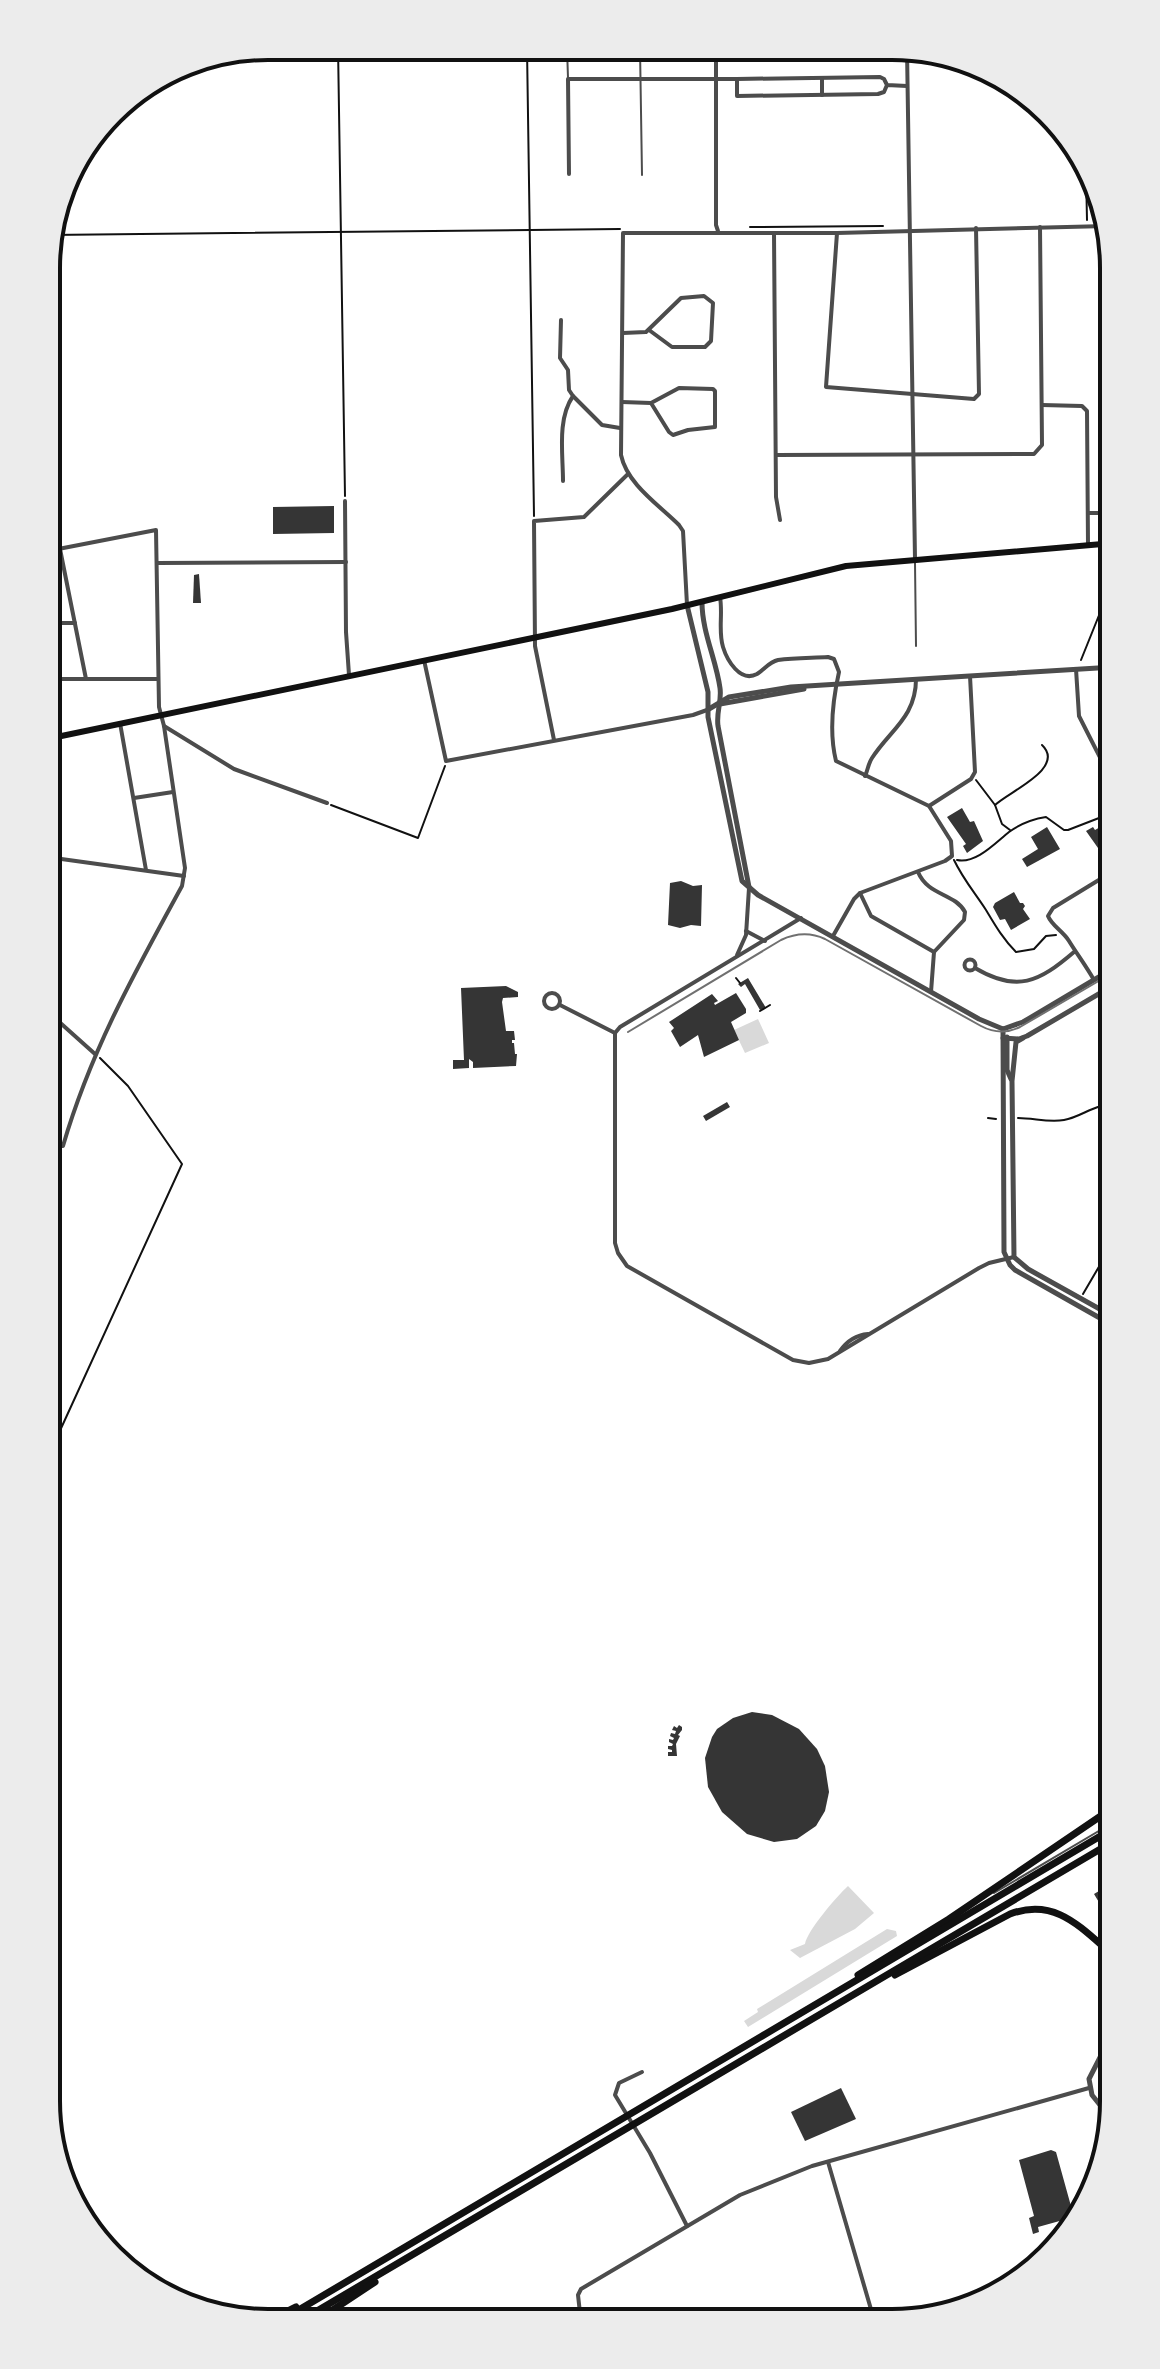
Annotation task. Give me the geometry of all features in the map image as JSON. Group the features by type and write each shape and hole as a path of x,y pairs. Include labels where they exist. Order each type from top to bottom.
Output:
{"highway":[{"path":"825,1999 870,1966 949,1919 1100,1817"},
{"path":"300,2309 1100,1836"},
{"path":"320,2309 1100,1849"},
{"path":"864,1989 907,1970 1010,1914 1030,1908 1063,1915 1100,1945"},
{"path":"334,2309 450,2232"},
{"path":"292,2309 341,2285"}],"main road":[{"path":"60,736 702,602 846,566 1100,544"}],"street":[{"path":"716,60 715,212 718,231"},
{"path":"907,60 915,559"},
{"path":"569,174 568,79 880,77 887,85 884,92 878,94 737,96 737,79"},
{"path":"822,78 822,95"},
{"path":"887,85 907,86"},
{"path":"1096,226 837,233 623,233 620,428 621,455 628,474 681,527 684,535 687,605 708,692 708,717 742,881 749,888 931,992 1003,1029 1023,1022 1100,976"},
{"path":"777,455 1034,454 1042,445 1040,227"},
{"path":"837,233 825,385 829,388 974,399 979,394 976,228"},
{"path":"774,233 776,497 780,520"},
{"path":"623,333 649,330 681,298 704,296 713,303 711,337 705,347 672,347 649,330"},
{"path":"561,320 560,358 569,375 569,390 602,425 620,428"},
{"path":"622,402 651,403 679,388 711,388 715,391 715,427 673,435 651,403"},
{"path":"563,481 564,416 573,396"},
{"path":"1042,405 1086,408 1088,545"},
{"path":"554,740 535,638 534,521 584,517 628,474"},
{"path":"345,501 349,675"},
{"path":"1089,513 1100,513"},
{"path":"60,1145 63,1146 95,1054 182,886 184,876 160,715 156,530 60,549 86,679"},
{"path":"158,563 346,562"},
{"path":"720,597 722,645 729,661 740,672 751,676 773,661 834,659 838,666 834,685 833,741 838,762 929,806 951,841 952,856 945,861 860,893 833,936"},
{"path":"702,602 721,690 718,726 749,879 746,931 743,946 734,960"},
{"path":"60,623 75,623"},
{"path":"424,660 446,761 693,715 709,710 729,697 783,687 1100,668"},
{"path":"1076,669 1079,716 1100,757"},
{"path":"929,806 973,777 970,676"},
{"path":"60,679 158,679"},
{"path":"865,776 870,761 909,710 916,679"},
{"path":"120,723 146,870"},
{"path":"164,726 234,769 327,803"},
{"path":"134,798 173,792"},
{"path":"60,859 184,876"},
{"path":"918,872 925,884 959,903 965,912 964,920 934,952 931,992"},
{"path":"1094,980 1067,939 1050,921 1049,913 1100,879"},
{"path":"860,893 871,916 934,952"},
{"path":"615,1033 801,918"},
{"path":"746,931 765,941"},
{"path":"975,968 1001,982 1028,982 1074,952"},
{"path":"555,993 560,1005 556,1009 548,1008 544,999 547,994 555,993"},
{"path":"1100,993 1016,1042 1012,1081 1014,1257 1028,1269 1100,1309"},
{"path":"560,1005 615,1033"},
{"path":"60,1023 95,1054"},
{"path":"1003,1029 1007,1070 1012,1081"},
{"path":"615,1033 615,1243 618,1253 627,1266 793,1360 819,1362 838,1353 845,1343 859,1335 871,1334 979,1268 1014,1257"},
{"path":"1005,1039 1023,1038"},
{"path":"1005,1039 1006,1259 1015,1270 1100,1318"},
{"path":"1100,2056 1089,2079 1089,2088 1100,2107"},
{"path":"642,2072 619,2083 616,2089 618,2099 687,2226"},
{"path":"580,2309 578,2295 581,2289 740,2195 767,2183 828,2162 1089,2088"},
{"path":"828,2162 871,2309"}],"lane":[{"path":"567,60 568,79"},
{"path":"640,60 642,175"},
{"path":"915,559 916,646"},
{"path":"949,1919 1100,1830"}],"path":[{"path":"338,60 345,501"},
{"path":"527,60 534,521"},
{"path":"1086,195 1087,226"},
{"path":"737,227 881,226"},
{"path":"63,235 615,228"},
{"path":"1081,660 1100,613"},
{"path":"995,805 1014,789 1043,772 1047,765 1047,750 1042,745"},
{"path":"327,803 418,838 446,761"},
{"path":"973,777 995,805 998,819 1011,831"},
{"path":"952,856 963,861 969,859 1034,819 1046,817 1068,830 1100,817"},
{"path":"952,856 962,878 1016,952 1034,949 1049,934 1059,936 1064,941 1067,939"},
{"path":"736,978 740,983"},
{"path":"760,1011 770,1005"},
{"path":"60,1431 182,1164 128,1086 95,1054"},
{"path":"1017,1118 1059,1121 1100,1106"},
{"path":"1084,1293 1100,1265"}],"shaded area":[{"path":"758,1019 769,1043 745,1053 734,1030"},
{"path":"848,1886 874,1913 855,1929 800,1958 790,1950 805,1944 830,1905"},
{"path":"887,1929 896,1931 897,1936 748,2027 744,2021 758,2012 757,2009"}],"building":[{"path":"334,506 334,533 273,534 273,507"},
{"path":"199,574 201,603 193,603 194,575"},
{"path":"962,808 970,822 974,821 983,841 967,853 963,846 966,844 947,817"},
{"path":"1047,827 1060,849 1027,867 1022,859 1038,849 1031,837"},
{"path":"1093,827 1095,830 1100,827 1098,848 1086,831"},
{"path":"681,881 693,886 702,885 701,926 680,928 668,925 670,883"},
{"path":"1014,892 1030,919 1011,930 1005,919 1000,920 993,907"},
{"path":"748,978 766,1008 760,1010 745,984 741,987 738,984"},
{"path":"506,986 518,992 518,997 503,998 502,1002 506,1031 514,1031 515,1040 512,1043 517,1054 516,1066 473,1068 473,1062 469,1059 469,1068 453,1069 453,1060 464,1060 461,988"},
{"path":"736,993 746,1009 746,1013 731,1022 739,1040 704,1057 698,1035 680,1047 669,1022 712,994 718,1001 715,1005"},
{"path":"727,1102 730,1107 706,1121 703,1116"},
{"path":"752,1712 772,1715 799,1729 817,1749 825,1766 829,1792 825,1811 816,1826 797,1839 774,1842 747,1834 722,1812 708,1787 705,1758 712,1737 717,1729 733,1718"},
{"path":"679,1725 682,1730 676,1744 677,1756 668,1756 672,1750 668,1746 673,1744 669,1739 673,1740 671,1733 675,1734 676,1731 672,1730"},
{"path":"1100,1890 1100,1904 1094,1894"},
{"path":"841,2088 856,2119 805,2141 791,2112"},
{"path":"1051,2150 1056,2152 1071,2206 1062,2220 1038,2227 1039,2232 1033,2234 1029,2218 1034,2216 1019,2160"}],"tram line":[{"path":"628,1032 781,940 798,935 808,934 825,939 995,1031 1005,1032 1020,1027 1100,980"}]}
